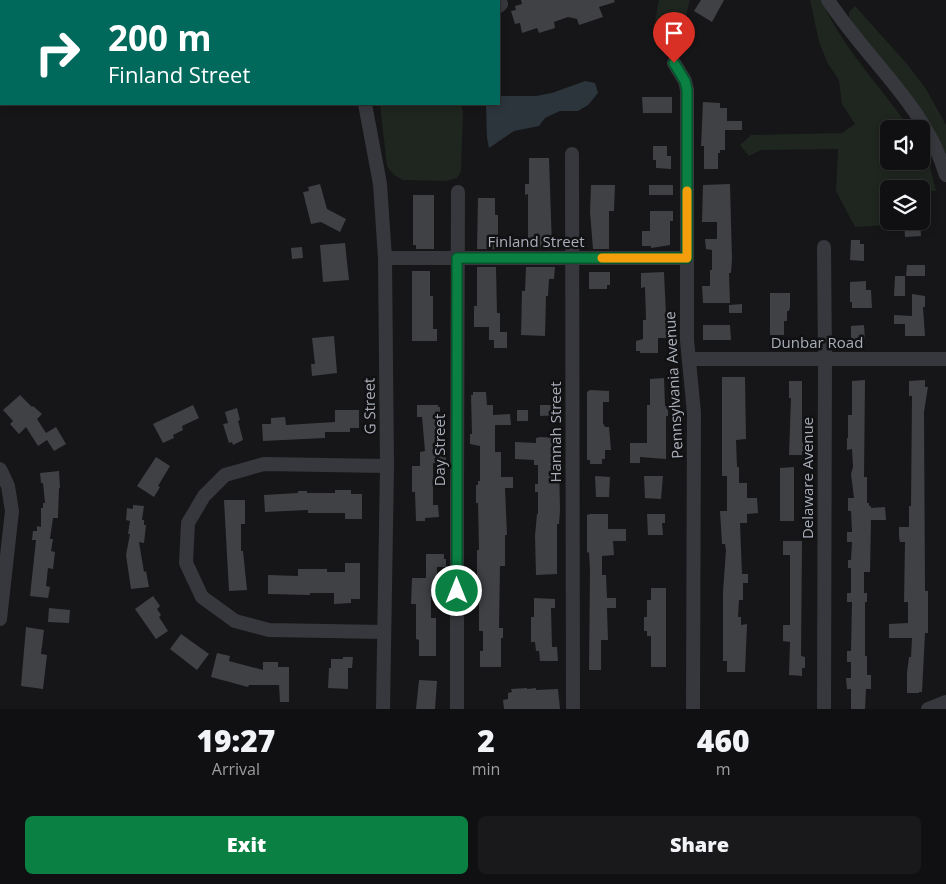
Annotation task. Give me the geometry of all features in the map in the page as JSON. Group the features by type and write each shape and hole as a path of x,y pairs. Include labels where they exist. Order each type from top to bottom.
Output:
{"street":[{"path":"828,0 917,114 934,145 946,175"},
{"name":"Pennsylvania Avenue","path":"674,63 685,81 687,90 687,340 694,413 693,709"},
{"name":"G Street","path":"365,105 380,184 385,258 387,466 383,709"},
{"name":"Hannah Street","path":"572,154 573,709"},
{"name":"Day Street","path":"457,709 458,192"},
{"name":"Delaware Avenue","path":"824,247 824,709"},
{"name":"Finland Street","path":"385,258 687,258"},
{"name":"Dunbar Road","path":"689,359 946,359"},
{"path":"384,632 269,630 235,621 202,597 186,563 188,524 204,496 225,476 264,464 387,466"},
{"path":"0,469 8,486 12,511 0,619"},
{"path":"928,709 946,702"}],"shaded area":[{"path":"659,0 690,0 683,27 668,36 654,27"},
{"path":"810,0 821,0 844,41 903,120 880,120 880,170 930,170 930,167 936,191 930,191 930,180 880,180 880,226 855,227 836,191 838,149 761,150 749,156 740,145 751,135 842,133 855,124 842,104 839,80 828,64 819,42"},
{"path":"855,6 907,64 926,89 946,125 946,152 943,151 930,133 930,120 921,120 849,18 849,12"},
{"path":"585,81 595,83 598,93 588,105 578,111 560,111 545,118 539,126 514,131 489,148 486,105 500,105 500,96 536,96 552,93"},
{"path":"380,105 461,105 463,112 461,171 457,178 446,181 403,180 394,175 387,166"}],"building":[{"path":"521,0 614,0 615,2 599,7 603,17 579,25 577,19 568,17 554,22 555,28 539,33 537,28 522,33 520,23 515,24 511,11 516,10 515,6 522,4"},
{"path":"701,0 724,0 712,22 694,11"},
{"path":"642,97 672,97 672,113 643,113"},
{"path":"703,102 720,103 720,108 727,108 727,121 742,121 742,130 725,130 725,150 720,150 720,153 718,153 718,169 704,169 704,146 701,146"},
{"path":"653,146 667,146 667,156 671,156 671,169 656,168 656,160 653,160"},
{"path":"529,158 549,158 552,246 528,247 528,194 525,195 525,184 529,184"},
{"path":"320,184 327,209 346,219 340,232 321,222 311,224 303,192 309,191 308,187"},
{"path":"730,184 732,259 731,273 729,273 730,303 703,303 702,286 710,286 710,270 712,270 712,250 706,249 705,239 717,239 717,222 702,222 703,185"},
{"path":"591,185 615,185 614,211 609,211 609,249 593,249 590,212"},
{"path":"649,185 673,185 673,195 649,195"},
{"path":"413,195 434,195 434,249 416,249 416,245 413,245"},
{"path":"478,198 495,198 495,215 498,215 498,249 477,249"},
{"path":"650,211 673,211 673,221 670,221 670,245 651,248 651,246 642,246 642,231 650,231"},
{"path":"905,230 921,230 921,236 905,237"},
{"path":"851,240 860,240 860,244 864,244 864,261 850,260"},
{"path":"345,243 349,280 323,282 320,245"},
{"path":"302,247 303,258 292,259 291,248"},
{"path":"907,265 925,265 925,276 906,276"},
{"path":"477,267 496,267 497,313 500,313 500,332 507,332 507,348 494,348 494,340 489,340 489,327 474,327 474,306 477,306"},
{"path":"526,267 555,267 554,279 549,279 548,296 546,296 545,336 521,335 522,291 525,291"},
{"path":"412,271 430,271 430,296 433,296 433,329 437,329 437,341 412,341"},
{"path":"589,272 610,272 610,285 607,285 607,289 589,289"},
{"path":"664,272 667,338 658,338 658,353 640,353 640,351 636,351 636,341 643,339 643,320 646,320 645,287 641,288 641,273"},
{"path":"895,276 905,276 905,296 894,296"},
{"path":"866,281 866,290 871,290 872,308 852,308 852,302 850,302 850,282"},
{"path":"770,293 790,293 787,321 784,321 784,335 770,335"},
{"path":"912,294 925,296 925,307 923,307 925,336 905,336 905,324 894,324 894,315 912,316"},
{"path":"742,304 742,313 729,313 729,305"},
{"path":"703,325 730,325 731,340 703,340"},
{"path":"864,325 865,339 851,339 851,326"},
{"path":"334,336 337,373 312,376 311,364 315,364 312,338"},
{"path":"722,377 745,377 746,439 736,440 737,467 739,467 739,483 747,483 747,498 757,498 758,513 747,514 747,523 740,523 742,574 748,574 748,583 743,583 743,600 739,600 738,617 741,617 741,625 747,624 745,672 727,672 727,661 723,661 723,592 726,550 725,544 722,544 720,511 727,511 727,476 722,476"},
{"path":"664,378 665,406 668,406 668,416 666,416 666,459 640,457 640,463 630,463 630,443 647,443 647,405 650,405 650,379"},
{"path":"865,380 864,477 867,477 867,503 869,503 871,508 885,507 886,520 871,520 870,572 864,572 864,593 867,593 867,602 865,602 865,656 867,656 867,675 871,675 871,689 866,689 865,709 851,709 851,689 847,689 846,678 851,678 851,662 847,662 847,651 851,651 852,602 847,602 847,593 851,593 851,568 848,568 848,560 851,560 852,542 847,542 847,532 852,532 851,511 848,511 848,498 854,498 851,474 853,467 852,449 847,450 847,438 848,415 852,415 852,381"},
{"path":"925,380 925,387 928,387 924,412 925,591 928,591 928,633 925,633 922,692 907,693 907,673 909,657 911,657 912,638 889,638 889,624 908,623 908,602 904,602 905,542 900,542 899,527 909,527 909,506 911,506 912,396 909,396 909,381"},
{"path":"789,381 802,381 802,442 806,442 806,451 802,451 802,455 789,455 791,398 789,398"},
{"path":"590,390 609,391 609,402 603,402 603,423 605,427 609,427 611,450 605,450 605,459 602,459 602,464 590,464 590,460 587,460 587,392"},
{"path":"473,392 486,392 487,405 493,405 493,415 510,414 511,425 495,425 495,452 501,452 501,477 513,477 513,488 505,488 507,535 505,535 505,566 500,566 499,628 503,628 501,667 480,667 480,651 483,651 483,631 479,631 479,594 477,594 477,550 479,550 476,485 480,481 480,446 470,444 470,434 472,434 471,395 473,395"},
{"path":"20,395 42,414 37,419 46,433 56,427 66,444 54,451 47,440 38,446 26,427 19,434 10,424 13,421 3,410"},
{"path":"193,405 199,418 182,426 183,430 173,435 174,438 163,443 153,424"},
{"path":"417,405 438,405 440,407 440,421 444,424 446,462 433,463 433,505 438,505 439,517 425,518 425,521 416,521 415,492 412,492 412,466 420,466 420,452 425,451 422,417 417,417"},
{"path":"540,405 557,405 557,407 561,407 560,415 540,416"},
{"path":"237,408 243,440 233,445 232,442 229,443 223,424 228,423 225,412"},
{"path":"335,410 359,410 359,428 350,428 350,432 325,432 325,438 263,441 262,424 271,424 271,418 285,417 286,425 335,422"},
{"path":"517,410 528,410 528,421 517,421"},
{"path":"536,438 561,438 559,465 560,510 559,524 557,524 557,574 536,575 535,536 538,492 535,492 535,484 538,484 538,465 534,465 534,460 515,459 515,442 536,443"},
{"path":"156,457 170,466 154,497 137,486"},
{"path":"794,467 794,521 780,521 780,468"},
{"path":"59,471 58,518 53,518 50,539 53,539 51,551 55,552 53,569 48,568 46,586 50,587 48,598 30,596 36,540 32,540 33,531 37,531 37,526 41,527 41,508 43,508 43,503 45,503 40,473"},
{"path":"595,476 610,477 609,497 596,497"},
{"path":"644,476 663,476 661,499 645,498"},
{"path":"335,490 351,490 351,494 362,494 362,519 345,519 345,513 308,513 308,510 265,512 264,495 298,493 298,491 307,491 307,493 335,493"},
{"path":"224,500 245,500 245,524 241,524 241,551 243,551 247,590 229,591"},
{"path":"133,505 144,506 142,520 144,520 144,525 146,525 144,543 139,542 144,572 146,571 149,587 131,589 126,555 130,534 128,534 130,521 126,520 127,508 133,509"},
{"path":"608,514 608,529 626,529 626,541 613,541 614,555 602,556 602,575 606,575 607,598 616,598 616,608 607,608 608,640 601,640 601,670 589,670 590,571 589,552 587,553 587,515"},
{"path":"647,514 665,514 665,523 662,523 663,535 648,535"},
{"path":"783,541 802,541 801,656 805,657 805,668 802,668 802,676 789,675 790,642 783,641 783,625 790,625 790,555 783,555"},
{"path":"426,554 444,554 444,559 446,559 446,567 437,567 437,596 431,596 431,618 436,618 436,656 419,656 419,640 416,639 416,604 411,604 412,578 426,578"},
{"path":"345,563 360,563 360,599 351,599 351,603 334,604 334,593 310,593 310,595 268,594 268,575 298,576 298,569 327,569 327,572 345,572"},
{"path":"651,588 666,588 666,667 651,667 651,636 647,636 647,631 644,631 644,617 647,617 647,600 651,600"},
{"path":"153,596 160,606 157,609 161,615 159,617 168,631 156,639 135,609"},
{"path":"534,598 555,599 555,608 551,608 552,647 557,647 558,661 540,661 539,651 536,651 535,642 531,642 531,617 534,617"},
{"path":"49,608 70,610 69,623 48,622"},
{"path":"26,627 44,630 41,654 47,655 43,689 21,686"},
{"path":"181,634 209,654 197,670 170,649"},
{"path":"217,653 230,656 229,661 263,670 263,662 278,662 278,667 289,667 289,702 280,702 279,685 249,685 248,687 211,677"},
{"path":"343,657 353,657 352,668 348,668 348,689 328,688 331,659 343,659"},
{"path":"419,680 437,681 435,709 416,709"},
{"path":"536,688 536,690 558,689 560,709 504,709 503,700 508,699 508,693 512,692 511,689"}],"slow traffic":[{"path":"602,258 687,258 687,191"}],"route":[{"path":"457,591 457,258 687,258 687,86 674,63"}]}
